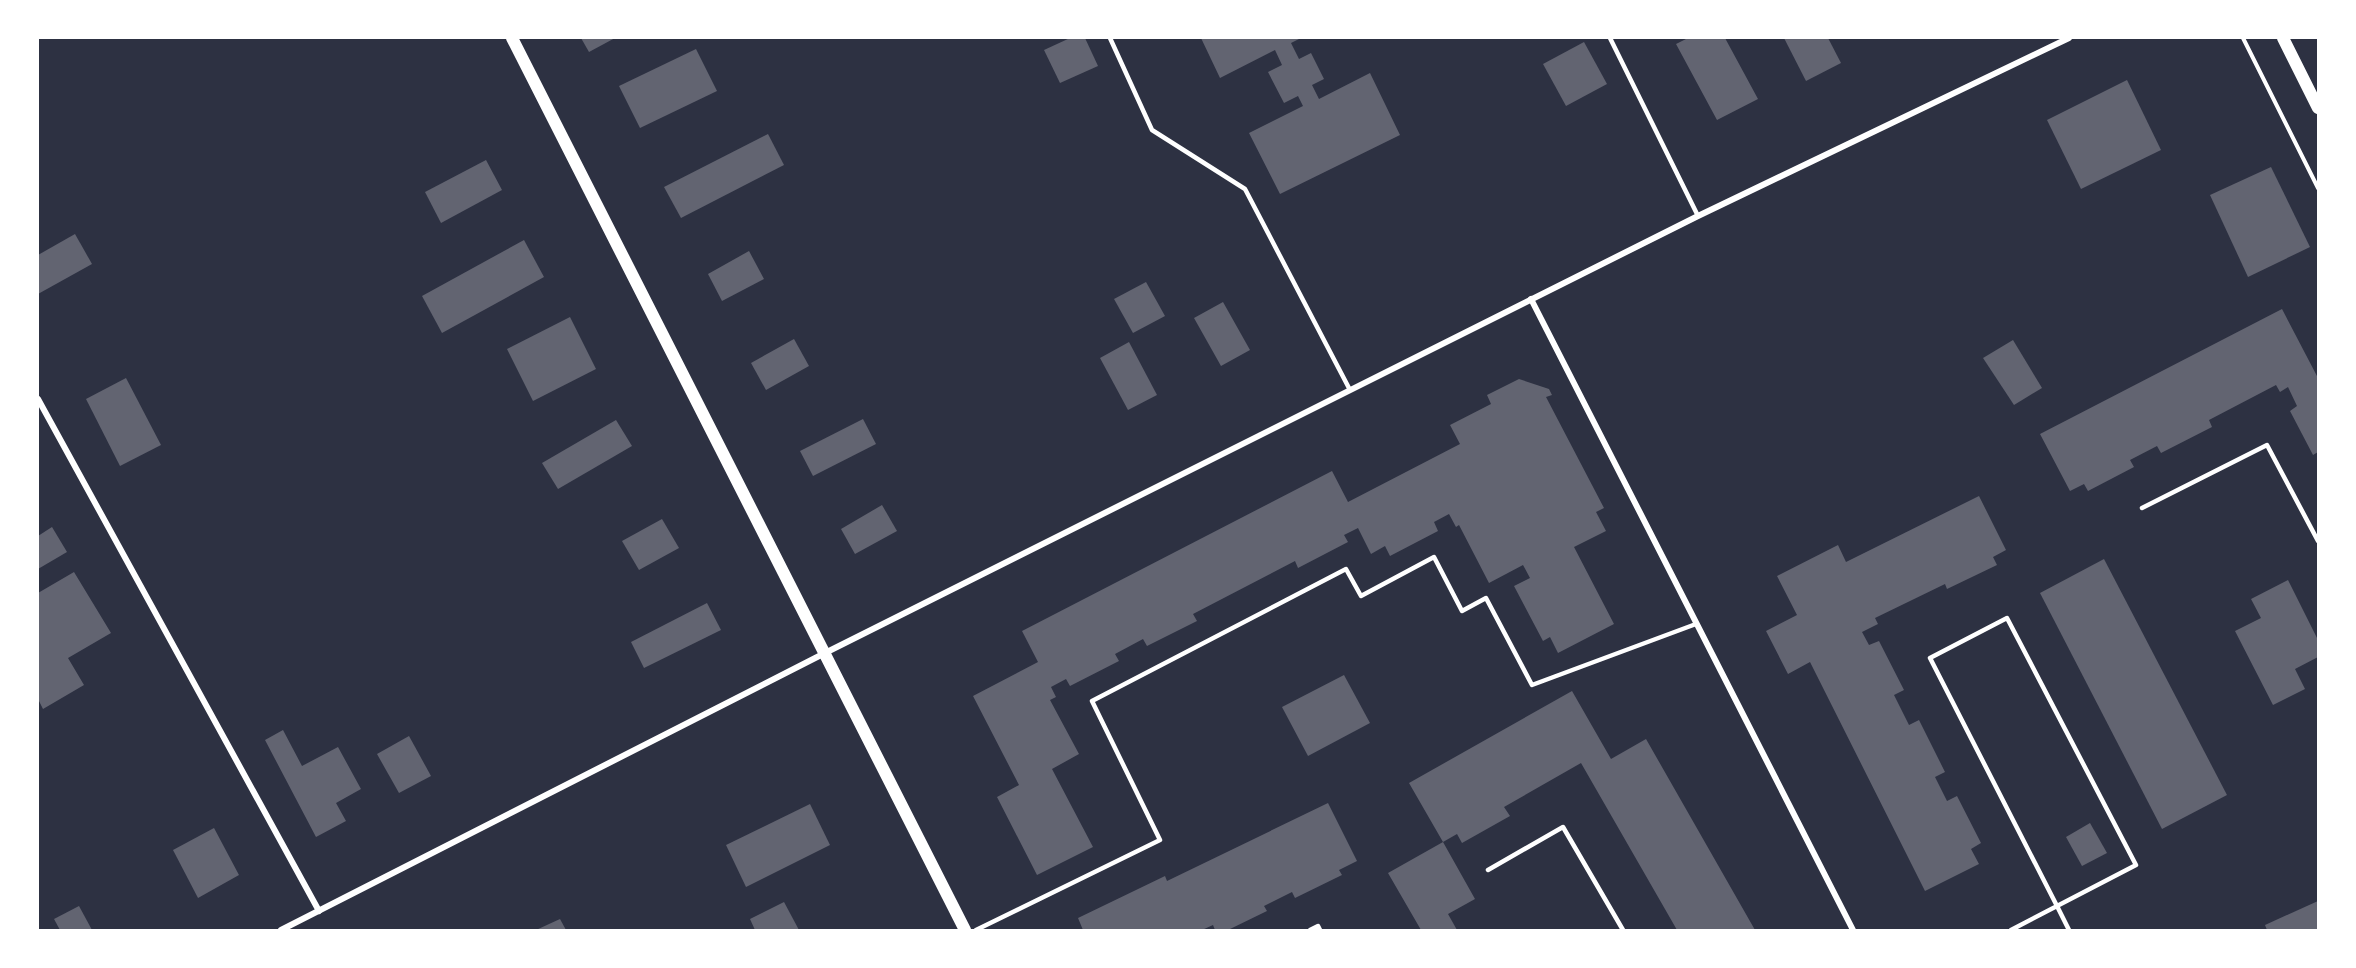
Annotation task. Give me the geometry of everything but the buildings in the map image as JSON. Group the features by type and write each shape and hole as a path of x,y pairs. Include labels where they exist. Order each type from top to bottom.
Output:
{"main road":[{"path":"512,38 964,930"},
{"path":"2283,38 2319,108"}],"street":[{"path":"280,930 825,653 1531,299 2069,38"},
{"path":"1531,299 1853,930"},
{"path":"38,399 319,911"}],"lane":[{"path":"1110,38 1152,130 1245,189 1350,390"},
{"path":"1610,38 1698,216"},
{"path":"2142,508 2267,445 2319,541"},
{"path":"976,930 1160,840 1092,701 1346,569 1361,596 1434,557 1462,610 1486,598 1532,685 1696,624"},
{"path":"2011,930 2057,906 2136,865 2007,618 1930,658 2057,906 2069,930"},
{"path":"1488,870 1563,827 1623,930"},
{"path":"1310,930 1318,926 1320,930"}],"path":[{"path":"2243,38 2319,188"}]}
